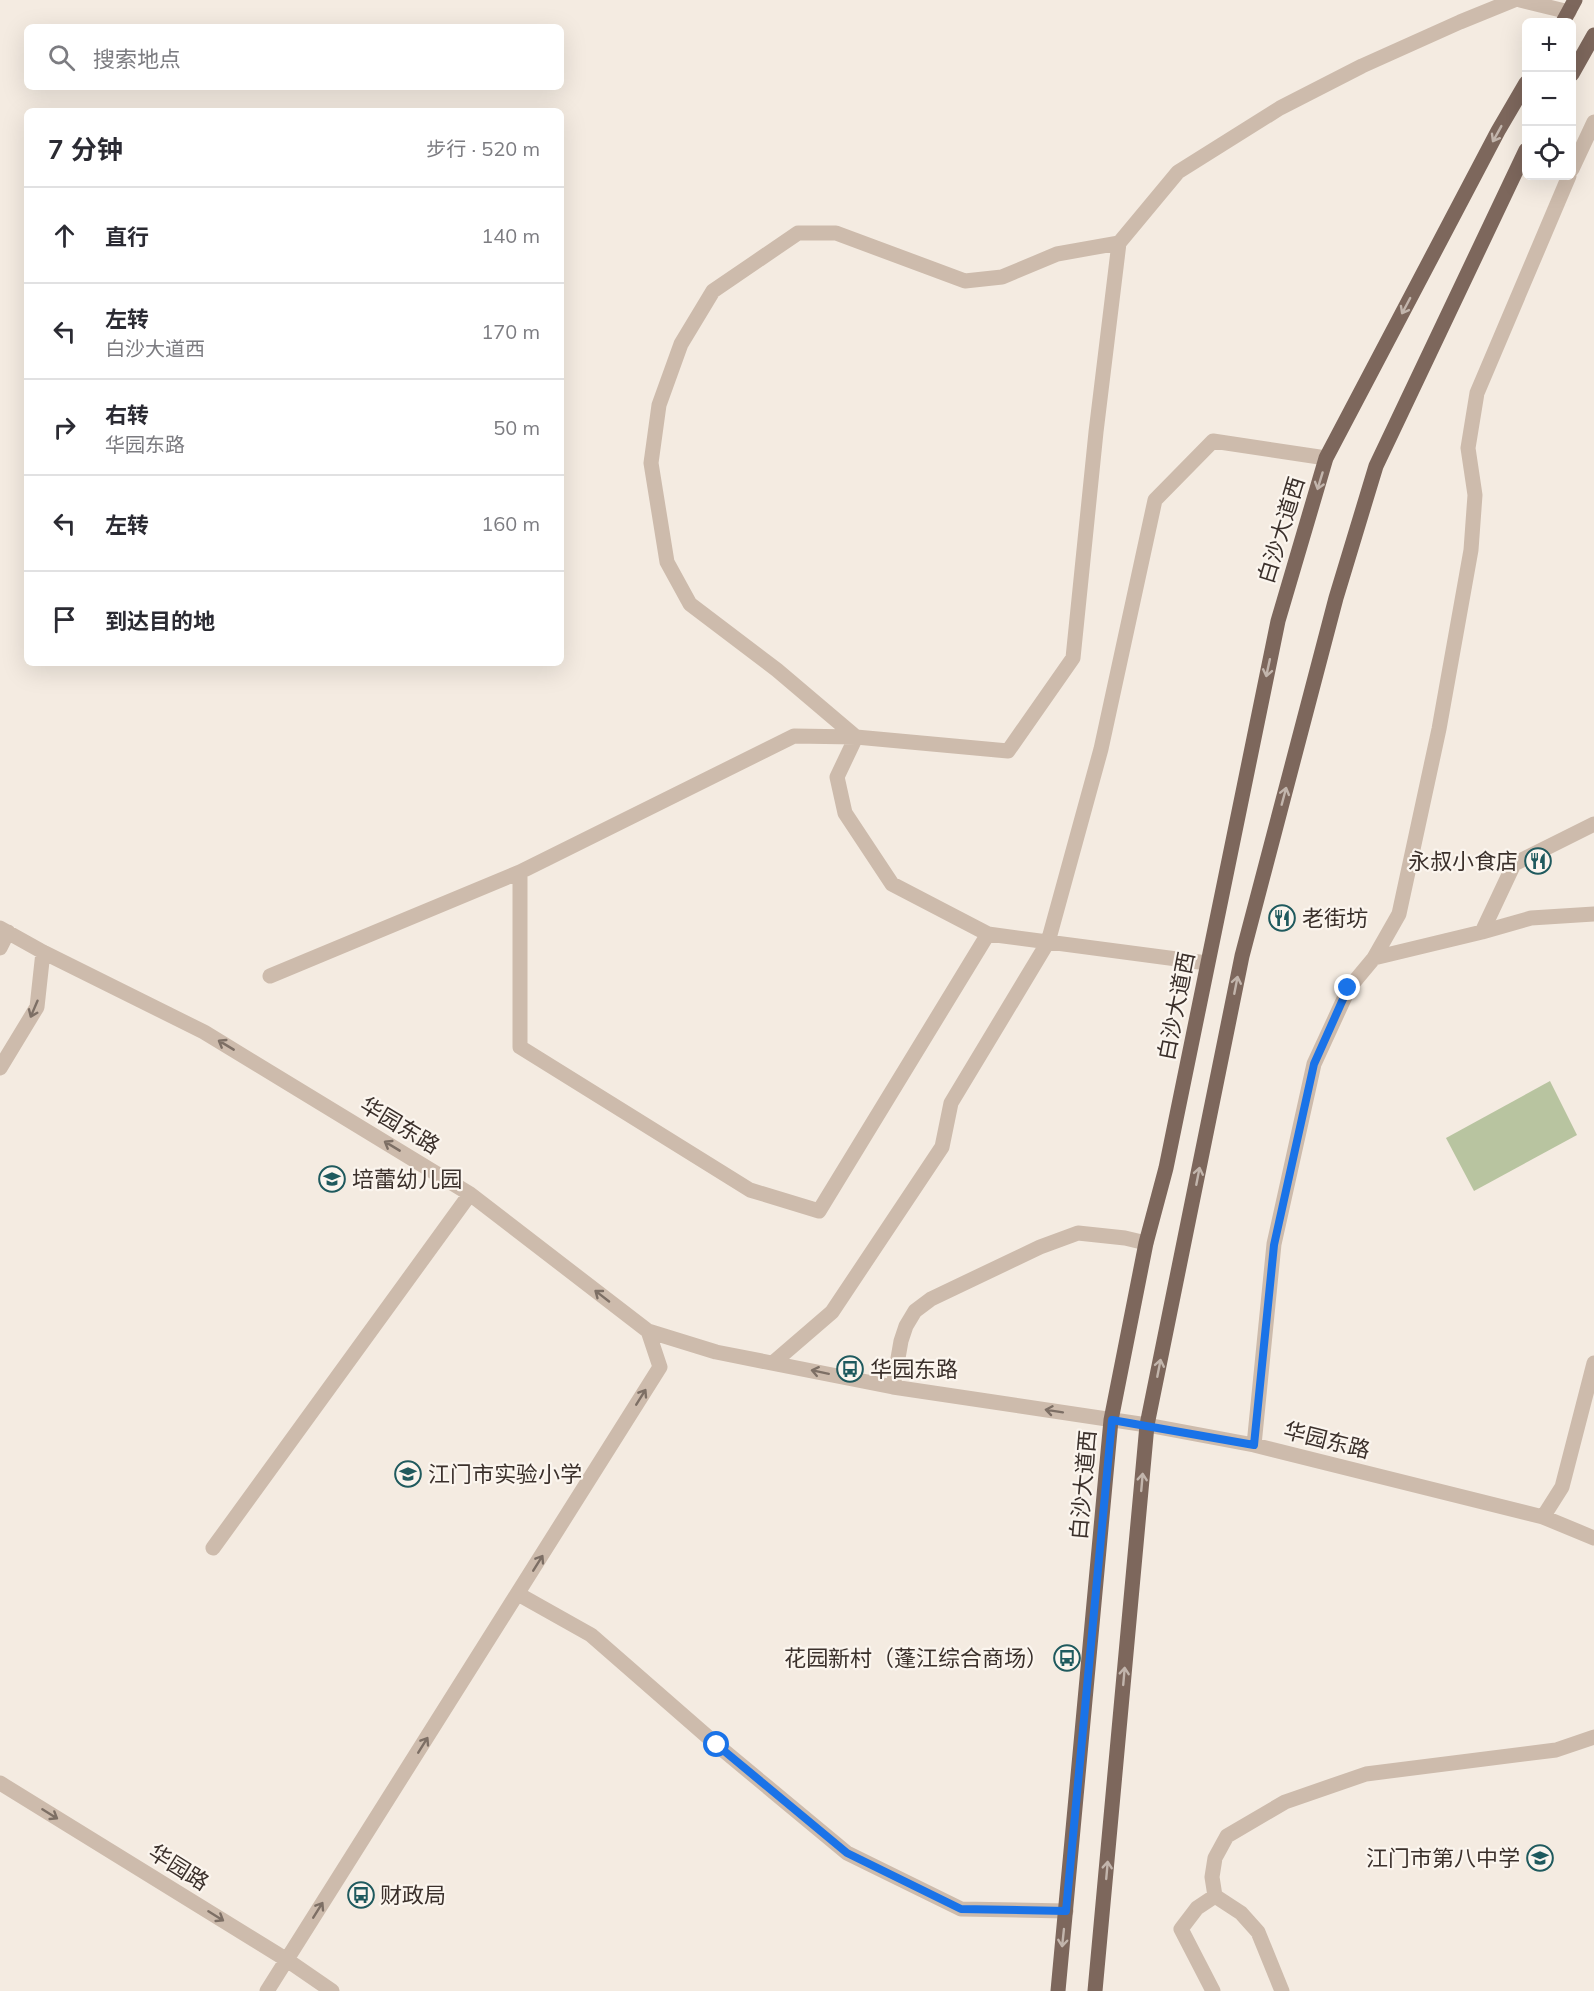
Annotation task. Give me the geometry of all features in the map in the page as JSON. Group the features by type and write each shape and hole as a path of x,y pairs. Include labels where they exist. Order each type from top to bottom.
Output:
{"main road":[{"path":"1573,72 1594,35"},
{"name":"白沙大道西","path":"1058,1991 1112,1420 1146,1243 1166,1168 1278,621 1326,458 1498,131 1522,91"},
{"path":"1095,1991 1147,1425 1242,956 1336,598 1376,466 1522,160"}],"street":[{"path":"270,976 520,872 794,736 856,737 1008,751 1073,658 1096,432 1119,243 1178,172 1280,108 1362,66 1514,0"},
{"path":"1520,0 1569,12"},
{"path":"1576,160 1594,122"},
{"path":"1254,1445 1274,1245 1314,1064 1348,988 1374,958 1399,914 1441,718 1471,550 1475,495 1468,448 1477,393 1567,180"},
{"path":"856,737 777,670 690,604 667,562 651,463 659,405 681,344 713,291 798,233 836,233 965,282 1002,277 1057,254 1119,243"},
{"path":"774,1362 832,1312 942,1147 951,1103 1048,942 1101,749 1155,500 1214,441 1326,458"},
{"path":"856,737 837,777 845,813 892,884 988,934 1207,963"},
{"path":"1482,932 1514,864 1594,824"},
{"path":"520,872 520,1047 750,1190 819,1211 988,934"},
{"path":"1374,958 1531,918 1594,914"},
{"path":"0,948 4,930"},
{"name":"华园东路","path":"4,930 43,952 204,1032 470,1194 648,1332 716,1352 893,1387 1147,1425 1254,1445 1543,1517 1594,1538"},
{"path":"0,1068 37,1006 43,952"},
{"path":"213,1548 470,1194"},
{"path":"893,1387 906,1326 915,1311 931,1299 1040,1247 1078,1233 1125,1238 1146,1243"},
{"path":"267,1991 660,1366 648,1332"},
{"path":"1543,1517 1562,1487 1594,1363"},
{"path":"518,1594 591,1635 717,1745 847,1853 961,1909 1066,1911"},
{"path":"1282,1991 1258,1932 1241,1913 1215,1896 1212,1877 1215,1858 1227,1836 1285,1802 1366,1774 1556,1750 1594,1737"},
{"name":"华园路","path":"0,1783 287,1960 332,1991"},
{"path":"1213,1991 1181,1929 1197,1908 1215,1896"}],"green space":[{"path":"1550,1081 1577,1135 1474,1191 1446,1138"}],"place":[{"name":"永叔小食店","path":"1538,861"},
{"name":"老街坊","path":"1282,918"},
{"name":"培蕾幼儿园","path":"332,1179"},
{"name":"华园东路","path":"850,1369"},
{"name":"江门市实验小学","path":"408,1474"},
{"name":"花园新村（蓬江综合商场）","path":"1067,1658"},
{"name":"江门市第八中学","path":"1540,1858"},
{"name":"财政局","path":"361,1895"}],"route":[{"path":"717,1745 847,1853 961,1909 1066,1911 1112,1420 1254,1445 1274,1245 1314,1064 1348,988"}]}
